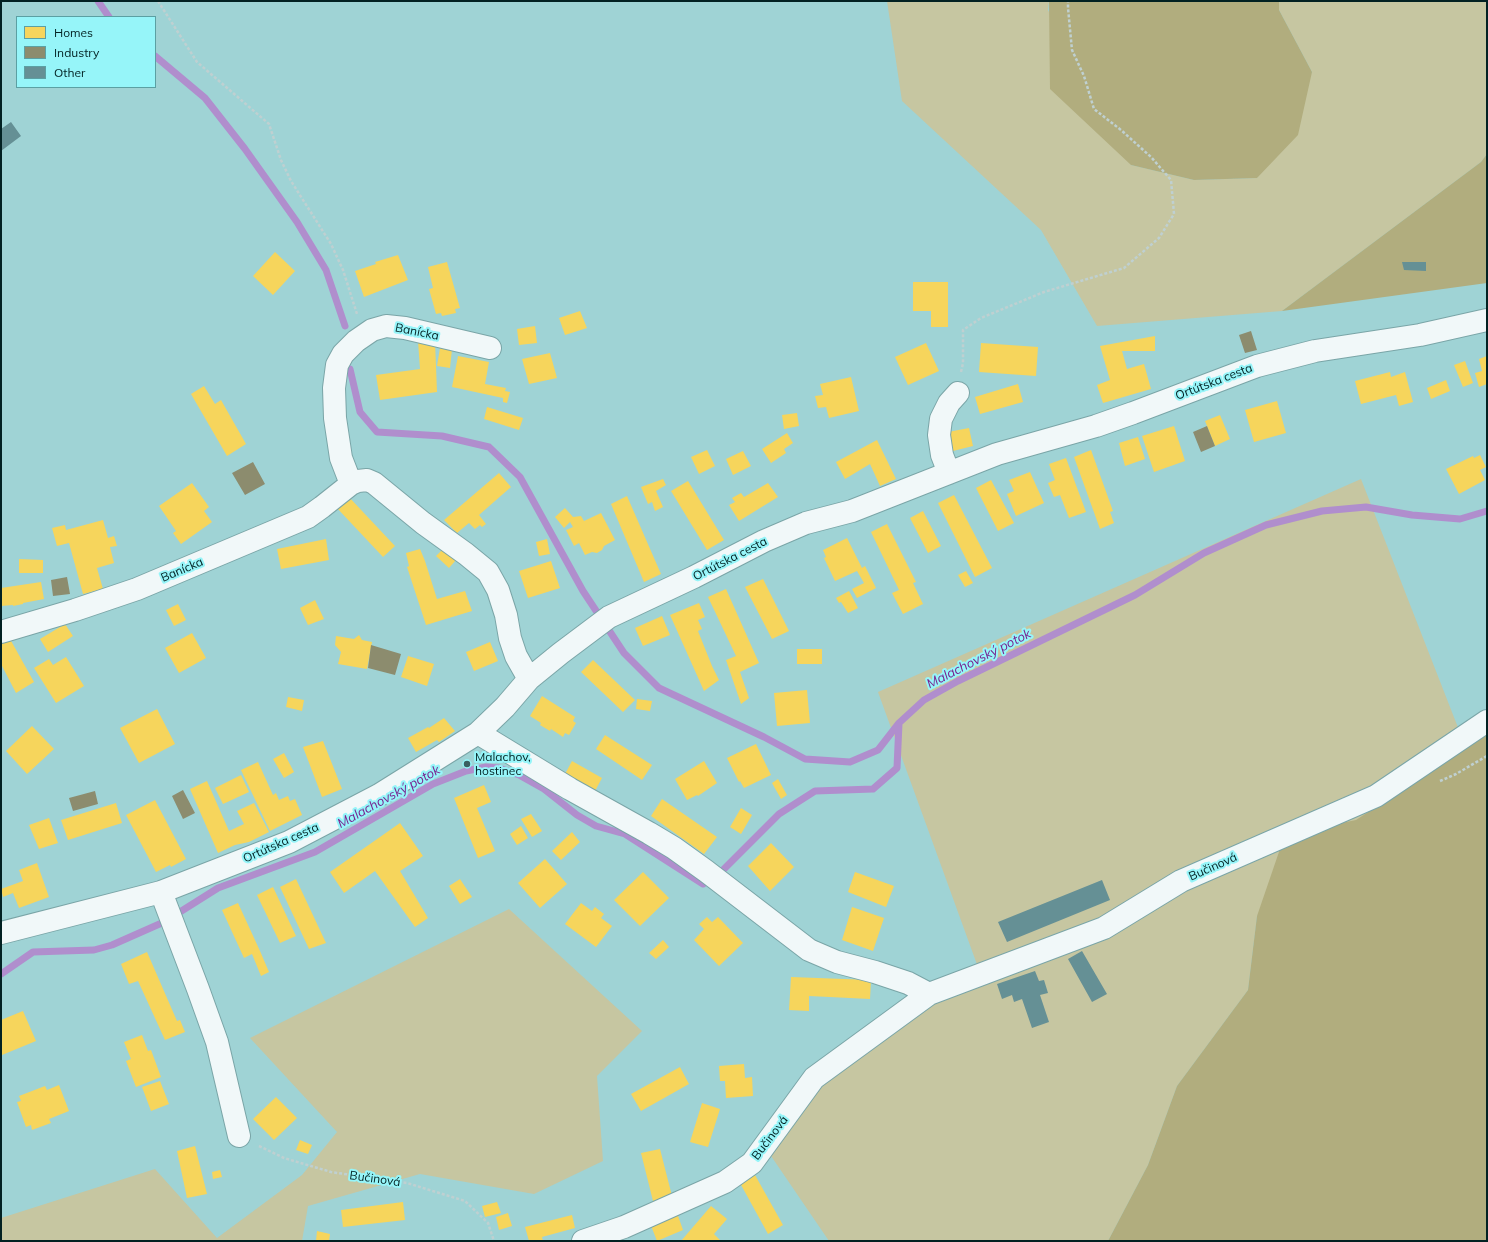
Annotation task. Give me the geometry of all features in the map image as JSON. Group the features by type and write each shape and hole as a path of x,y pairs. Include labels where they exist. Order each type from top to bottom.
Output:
{"street":[{"name":"Ortútska cesta","path":"4,929 163,897 289,842 379,795 478,733 529,679 603,622 764,541 806,523 852,511 997,454 1096,426 1257,366 1315,351 1420,335 1487,320"},
{"name":"Banícka","path":"351,484 341,458 334,388 337,364 343,354 372,330 386,326 405,328 490,348"},
{"path":"949,473 942,455 939,434 941,419 949,403 958,393"},
{"name":"Banícka","path":"1,632 75,610 137,589 308,517 322,508 351,484 358,481 368,480 374,482 405,509 488,572 498,590 506,614 510,638 516,656 529,679"},
{"name":"Bučinová","path":"584,1241 624,1227 725,1182 752,1162 814,1078 929,994 1104,928 1181,881 1376,796 1487,721"},
{"path":"478,733 570,789 649,833 712,876 809,950 837,962 908,983 929,994"},
{"path":"163,897 217,1042 239,1136"}],"path":[{"path":"158,1 197,62 269,124 281,160 291,181 331,244 343,270 358,317 361,338"},
{"path":"958,393 963,363 963,330 982,318 1044,292 1124,268 1159,238 1174,214 1171,180 1151,157 1121,130 1094,109 1084,76 1072,50 1068,1"},
{"name":"Bučinová","path":"239,1136 284,1158 331,1172 407,1183 465,1201 488,1223 494,1241"}],"green space":[{"path":"887,1 1049,1 1048,10 1131,165 1194,180 1257,178 1312,72 1279,10 1279,1 1487,1 1487,154 1481,162 1282,311 1097,326 1041,230 902,101"},
{"path":"1361,479 1466,748 1356,821 1322,827 1257,916 1248,990 1177,1086 1148,1165 1108,1241 829,1241 769,1153 777,1117 979,970 878,692"},
{"path":"509,909 642,1031 597,1076 603,1161 534,1194 420,1174 308,1206 302,1241 1,1241 1,1218 155,1169 217,1238 302,1175 337,1132 250,1038"}],"shaded area":[{"path":"1049,1 1279,1 1279,10 1312,72 1298,135 1257,178 1194,180 1131,165 1050,89"},
{"path":"1487,154 1487,283 1282,311 1481,162"},
{"path":"1487,734 1487,1241 1108,1241 1148,1165 1177,1086 1248,990 1257,916 1281,846 1322,827 1356,820"}],"building: Homes":[{"path":"275,252 295,271 273,295 253,276"},
{"path":"398,255 408,280 364,297 355,271 376,264 375,262"},
{"path":"447,262 460,308 455,309 456,313 442,316 441,313 436,314 429,289 433,288 428,267"},
{"path":"913,282 948,282 948,327 931,327 931,311 913,311"},
{"path":"580,311 587,328 565,335 559,318"},
{"path":"535,326 537,343 519,345 517,329"},
{"path":"1155,336 1155,351 1122,351 1127,369 1144,364 1151,389 1103,403 1097,385 1110,380 1100,346"},
{"path":"418,341 435,341 437,392 380,400 376,375 420,369"},
{"path":"926,343 939,371 908,385 895,357"},
{"path":"981,343 1038,347 1036,376 979,372"},
{"path":"440,348 452,349 450,368 437,366"},
{"path":"550,353 557,378 529,384 522,359"},
{"path":"458,356 489,362 485,384 506,388 505,391 510,392 507,403 503,402 503,398 452,387"},
{"path":"1487,356 1487,384 1479,387 1475,373 1482,371 1479,359"},
{"path":"1465,361 1473,383 1463,387 1454,365"},
{"path":"1390,372 1391,377 1405,372 1413,402 1399,406 1396,395 1361,404 1355,381"},
{"path":"851,377 859,411 829,418 826,407 818,408 815,396 823,395 820,384"},
{"path":"1446,380 1450,391 1431,399 1427,388"},
{"path":"1018,384 1023,402 980,414 975,397"},
{"path":"204,386 215,404 221,400 246,444 227,456 191,394"},
{"path":"1277,401 1286,433 1254,442 1245,410"},
{"path":"487,407 523,418 519,430 484,419"},
{"path":"797,413 799,426 784,429 782,415"},
{"path":"1220,415 1230,439 1215,446 1205,421"},
{"path":"1174,426 1185,461 1154,472 1142,436"},
{"path":"969,428 973,446 953,451 948,432"},
{"path":"787,433 793,443 784,449 786,453 771,463 762,449"},
{"path":"1138,437 1145,459 1125,466 1119,443"},
{"path":"877,440 896,479 880,486 870,464 845,479 836,462"},
{"path":"707,450 715,466 699,474 691,457"},
{"path":"1091,450 1113,511 1110,512 1114,523 1100,529 1074,457"},
{"path":"743,451 751,466 733,475 726,459"},
{"path":"1480,455 1486,467 1480,470 1485,480 1459,494 1446,469 1473,456 1474,458"},
{"path":"1066,458 1086,512 1069,518 1060,495 1054,497 1048,483 1055,480 1049,464"},
{"path":"1030,472 1044,503 1016,516 1007,494 1014,491 1009,480"},
{"path":"499,473 511,487 479,515 486,524 482,527 480,525 475,529 469,523 457,533 444,520"},
{"path":"663,479 666,485 656,491 663,507 655,511 652,502 648,504 641,487"},
{"path":"991,480 1014,523 998,531 976,488"},
{"path":"688,481 724,540 707,550 671,491"},
{"path":"192,483 209,507 204,511 212,522 181,544 173,533 176,531 159,506"},
{"path":"768,483 778,497 739,521 729,505 735,502 732,498 741,493 744,497"},
{"path":"954,495 992,568 975,577 938,503"},
{"path":"348,496 395,546 383,557 336,507"},
{"path":"627,496 661,574 644,582 611,504"},
{"path":"565,508 573,517 581,516 584,521 601,513 615,540 604,546 602,550 597,553 592,552 585,555 579,543 574,546 566,530 573,527 570,522 564,528 555,517"},
{"path":"923,511 941,546 928,553 910,518"},
{"path":"103,520 108,538 114,536 117,546 110,547 114,563 97,568 103,589 83,594 69,543 57,546 52,528 65,525 66,530"},
{"path":"887,524 916,582 913,583 923,604 903,614 892,593 899,590 871,532"},
{"path":"847,538 862,568 865,566 876,588 857,598 852,589 864,583 857,571 835,581 824,558 826,557 823,550"},
{"path":"326,539 329,560 281,569 277,549"},
{"path":"547,539 550,554 539,556 536,542"},
{"path":"420,549 437,599 465,591 472,611 426,625 407,567 409,566 406,553"},
{"path":"443,549 456,560 449,568 436,556"},
{"path":"19,559 43,560 43,573 19,573"},
{"path":"551,561 560,588 528,598 519,571"},
{"path":"966,571 973,583 965,587 958,575"},
{"path":"763,579 789,631 772,639 745,587"},
{"path":"41,582 44,599 13,606 1,606 1,588"},
{"path":"726,589 759,663 740,672 749,698 741,704 726,660 736,656 708,597"},
{"path":"849,591 858,608 848,613 841,602 839,603 836,598"},
{"path":"315,600 324,619 308,625 300,608"},
{"path":"699,603 705,617 698,620 702,629 698,631 719,680 704,691 670,615"},
{"path":"178,604 186,620 174,626 166,610"},
{"path":"662,616 670,635 643,646 635,628"},
{"path":"65,624 73,636 48,652 40,639"},
{"path":"192,633 206,658 179,673 165,648"},
{"path":"359,635 362,640 372,642 367,669 338,664 341,652 335,645 336,636 354,639"},
{"path":"10,639 34,682 16,693 1,664 1,644"},
{"path":"490,642 498,661 474,671 466,652"},
{"path":"797,649 822,649 822,664 797,664"},
{"path":"408,656 434,664 427,686 401,677"},
{"path":"66,657 84,686 56,703 34,668 49,659 53,665"},
{"path":"593,660 635,700 623,712 581,672"},
{"path":"807,690 810,723 777,726 774,693"},
{"path":"542,696 575,717 573,721 576,723 569,735 565,733 563,737 551,729 550,731 530,716"},
{"path":"288,697 304,700 302,711 286,707"},
{"path":"637,699 652,701 650,711 636,709"},
{"path":"157,709 175,744 139,763 120,728"},
{"path":"444,718 455,731 439,742 437,740 416,752 408,738 428,727 429,728"},
{"path":"32,726 54,749 27,774 6,751"},
{"path":"605,735 652,765 642,780 596,749"},
{"path":"323,741 342,789 322,797 303,747"},
{"path":"756,744 771,775 744,788 740,781 739,782 727,758"},
{"path":"284,753 294,772 284,778 273,759"},
{"path":"572,761 602,778 595,791 565,774"},
{"path":"704,761 717,783 698,796 697,795 687,800 675,779"},
{"path":"258,762 273,795 276,793 279,800 288,796 290,801 295,799 302,815 270,831 241,770"},
{"path":"241,775 249,792 223,804 215,788"},
{"path":"778,779 787,795 781,799 772,783"},
{"path":"207,781 229,831 244,824 237,811 254,803 269,832 249,842 235,845 218,853 190,789"},
{"path":"484,785 491,802 477,808 495,851 478,858 454,798"},
{"path":"662,799 717,837 704,854 651,816"},
{"path":"155,800 186,859 171,867 170,865 156,872 126,815"},
{"path":"116,803 122,823 68,840 61,820"},
{"path":"741,808 752,815 741,834 730,827"},
{"path":"531,814 542,831 532,837 521,819"},
{"path":"49,818 58,843 39,849 29,825"},
{"path":"400,823 423,856 400,871 428,918 415,927 375,871 344,893 330,872"},
{"path":"521,826 528,838 517,845 510,834"},
{"path":"572,832 580,842 561,860 552,851"},
{"path":"771,843 794,867 770,891 748,866"},
{"path":"545,859 567,884 540,908 518,883"},
{"path":"37,863 49,897 19,908 13,893 3,897 1,889 23,881 19,870"},
{"path":"643,872 669,898 640,926 614,900"},
{"path":"855,872 894,886 886,907 848,892"},
{"path":"296,879 326,943 309,949 280,887"},
{"path":"460,879 472,897 460,904 449,886"},
{"path":"273,887 296,936 280,943 257,895"},
{"path":"238,903 269,972 261,976 252,954 244,958 222,910"},
{"path":"581,903 592,911 595,907 604,914 601,918 612,926 596,947 565,924"},
{"path":"852,907 884,918 873,951 842,940"},
{"path":"707,917 712,922 718,917 743,943 719,966 694,940 704,929 699,924"},
{"path":"663,940 669,947 656,959 649,953"},
{"path":"147,952 177,1021 180,1020 185,1032 165,1040 138,981 129,984 121,964"},
{"path":"791,977 871,980 870,999 809,996 809,1011 789,1010"},
{"path":"23,1011 36,1041 2,1055 1,1020"},
{"path":"142,1035 148,1051 151,1050 161,1077 136,1087 126,1061 131,1059 124,1042"},
{"path":"744,1064 745,1078 752,1077 753,1096 726,1098 725,1081 720,1081 719,1066"},
{"path":"680,1067 689,1084 641,1111 631,1094"},
{"path":"160,1081 169,1104 151,1111 142,1087"},
{"path":"59,1085 69,1111 49,1119 51,1123 32,1130 31,1125 26,1127 17,1102 21,1101 19,1096 45,1086 47,1090"},
{"path":"276,1097 297,1118 274,1140 253,1119"},
{"path":"702,1103 720,1109 708,1147 690,1142"},
{"path":"300,1140 312,1145 308,1154 296,1150"},
{"path":"195,1146 207,1194 187,1198 177,1151"},
{"path":"660,1149 672,1196 653,1201 641,1153"},
{"path":"220,1170 222,1177 213,1179 212,1172"},
{"path":"755,1175 783,1225 768,1234 740,1183"},
{"path":"403,1202 405,1220 343,1227 341,1210"},
{"path":"497,1202 501,1213 485,1217 482,1206"},
{"path":"711,1206 727,1219 714,1234 721,1241 681,1241"},
{"path":"508,1213 512,1226 499,1230 496,1217"},
{"path":"677,1213 683,1230 657,1241 650,1223"},
{"path":"572,1215 575,1228 542,1237 543,1241 529,1241 525,1227"},
{"path":"317,1231 330,1234 329,1241 316,1241"}],"building: Industry":[{"path":"1251,331 1257,350 1245,353 1239,335"},
{"path":"1207,426 1215,446 1201,452 1193,432"},
{"path":"253,462 265,484 245,495 232,473"},
{"path":"67,577 70,594 53,596 51,580"},
{"path":"371,645 401,654 395,675 368,668"},
{"path":"183,790 195,813 183,819 172,796"},
{"path":"95,791 98,804 73,811 69,798"}],"building: Other":[{"path":"11,122 21,136 1,151 1,129"},
{"path":"1402,262 1426,262 1426,271 1404,270"},
{"path":"1102,880 1110,900 1007,942 998,922"},
{"path":"1082,951 1107,994 1092,1002 1068,959"},
{"path":"1035,971 1039,981 1044,980 1048,993 1040,995 1049,1022 1032,1028 1022,999 1014,1002 1012,995 1002,999 997,984"}],"waterway":[{"path":"98,1 108,16"},
{"path":"156,57 205,98 245,149 297,222 326,270 345,326"},
{"path":"350,369 360,412 377,432 442,436 489,447 520,477 583,591 624,653 659,688 764,737 805,759 850,762 878,750 899,723"},
{"name":"Malachovský potok","path":"1,974 33,952 94,950 112,945 164,922 218,888 315,852 433,784 466,771 486,767 499,768 519,775 544,789 577,815 596,826 625,834 703,884 722,871 779,814 815,791 873,789 897,768 899,723 924,700 958,681 1135,595 1204,553 1266,525 1322,511 1366,507 1412,515 1460,519 1487,511"}],"place":[{"name":"Malachov, hostinec","path":"467,764"}]}
